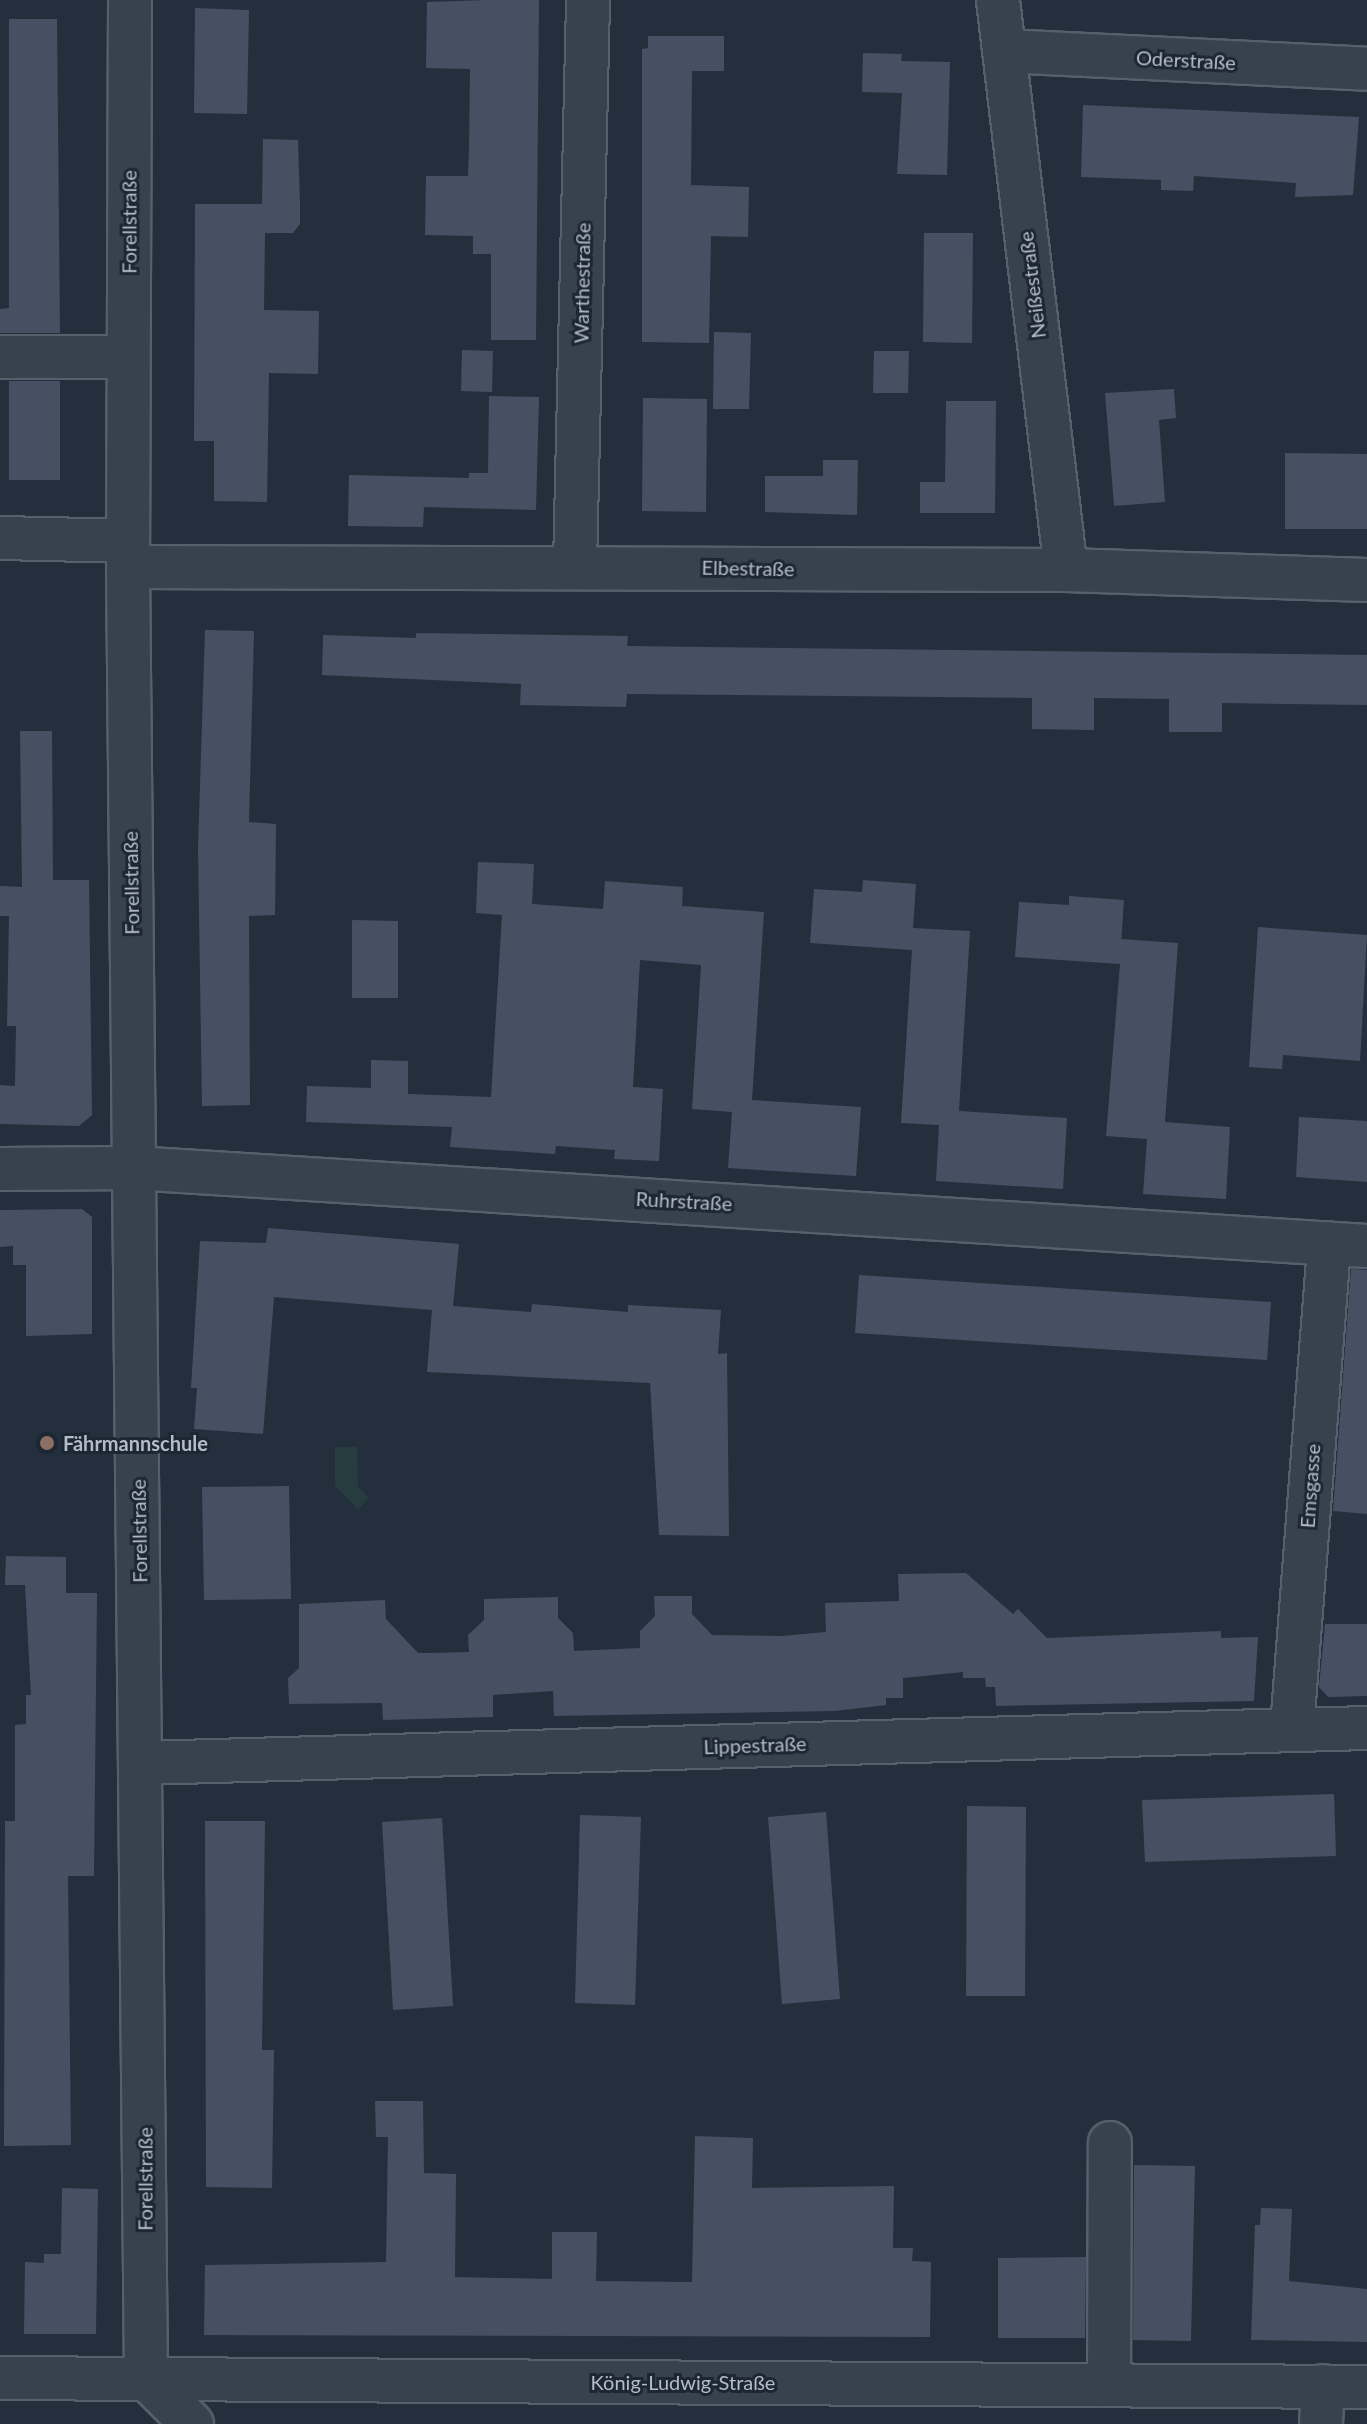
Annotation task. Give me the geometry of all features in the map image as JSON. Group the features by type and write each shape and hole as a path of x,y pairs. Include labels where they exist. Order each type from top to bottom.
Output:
{"street":[{"name":"Forellstraße","path":"130,0 128,554 144,1763 146,2378"},
{"name":"Warthestraße","path":"575,566 588,0"},
{"name":"Neißestraße","path":"998,0 1066,570"},
{"name":"Oderstraße","path":"1005,51 1367,69"},
{"path":"0,357 128,357"},
{"path":"0,538 128,554"},
{"name":"Elbestraße","path":"128,554 575,566 1066,570 1367,580"},
{"name":"Ruhrstraße","path":"0,1169 134,1168 1348,1244"},
{"name":"Emsgasse","path":"1292,1728 1348,1244"},
{"name":"Lippestraße","path":"144,1763 1367,1728"},
{"path":"1109,2385 1110,2143"},
{"name":"König-Ludwig-Straße","path":"0,2378 1109,2385 1322,2405 1367,2387"},
{"path":"146,2378 192,2424"}],"green space":[{"path":"335,1447 357,1447 358,1486 369,1498 358,1509 335,1486"}],"building":[{"path":"539,0 536,340 491,340 491,254 473,254 473,236 425,235 426,176 468,176 470,69 426,68 427,2"},
{"path":"195,8 249,10 247,114 194,113"},
{"path":"9,19 57,19 60,333 0,333 0,309 9,308"},
{"path":"648,36 724,36 724,71 692,71 691,185 749,187 748,237 711,236 709,343 642,342 642,49 648,48"},
{"path":"863,53 902,54 901,61 950,62 947,175 897,174 902,93 862,92"},
{"path":"1083,105 1359,117 1353,195 1295,197 1296,183 1194,176 1193,191 1161,190 1161,180 1081,177"},
{"path":"263,139 298,140 300,204 300,224 293,233 265,233 264,310 319,311 318,374 269,373 267,502 214,501 214,441 194,441 195,204 262,204"},
{"path":"924,233 973,233 972,343 923,342"},
{"path":"714,332 751,333 749,409 713,409"},
{"path":"462,350 493,351 492,392 461,391"},
{"path":"874,351 909,351 908,393 873,393"},
{"path":"9,381 60,381 60,480 9,480"},
{"path":"1174,389 1176,418 1159,420 1165,502 1114,506 1105,393"},
{"path":"489,396 539,397 536,510 424,507 423,527 348,526 349,475 469,478 469,473 488,473"},
{"path":"643,398 707,399 706,512 642,511"},
{"path":"946,401 996,401 995,513 920,513 920,482 945,482"},
{"path":"1285,453 1367,454 1367,529 1285,529"},
{"path":"823,460 858,460 857,515 765,512 765,476 823,476"},
{"path":"205,630 254,631 249,822 276,824 275,915 249,916 250,1105 202,1106 198,848"},
{"path":"416,633 628,636 627,646 1367,655 1367,705 1222,703 1222,732 1169,732 1169,699 1094,698 1094,730 1032,729 1032,698 627,694 626,707 520,705 521,684 322,675 323,635 416,638"},
{"path":"20,731 52,731 53,880 89,880 92,1115 79,1126 0,1124 0,1085 15,1086 16,1026 7,1026 9,916 0,916 0,886 22,887"},
{"path":"478,862 534,864 532,904 603,909 605,881 683,887 682,906 764,912 752,1100 861,1107 856,1176 728,1168 732,1112 692,1109 701,965 640,960 633,1087 663,1089 659,1161 614,1159 615,1150 556,1146 555,1154 450,1147 452,1127 306,1122 307,1086 371,1088 371,1060 408,1061 408,1094 491,1097 502,915 476,913"},
{"path":"863,880 916,884 913,928 970,931 959,1111 1067,1118 1063,1189 936,1181 939,1125 901,1123 912,950 810,943 814,889 862,892"},
{"path":"1069,896 1124,900 1121,939 1178,943 1165,1122 1230,1127 1226,1199 1143,1194 1147,1139 1106,1136 1120,964 1015,957 1019,902 1069,905"},
{"path":"352,920 398,921 398,998 352,998"},
{"path":"1258,927 1367,935 1360,1061 1283,1055 1282,1069 1249,1067"},
{"path":"1299,1117 1367,1121 1367,1182 1296,1177"},
{"path":"82,1209 92,1217 92,1334 26,1336 26,1265 13,1265 13,1246 0,1247 0,1210"},
{"path":"268,1228 459,1244 453,1306 531,1312 532,1304 628,1312 628,1305 721,1310 718,1354 727,1353 729,1536 659,1535 650,1383 427,1372 432,1310 274,1297 263,1434 194,1429 197,1388 191,1388 200,1241 266,1243"},
{"path":"1351,1269 1367,1270 1367,1514 1333,1511"},
{"path":"859,1275 1271,1302 1267,1360 855,1333"},
{"path":"289,1486 291,1599 204,1600 202,1487"},
{"path":"6,1556 66,1557 66,1593 97,1593 94,1876 68,1876 71,2145 4,2146 5,1821 15,1821 15,1725 26,1724 26,1695 31,1695 25,1585 5,1585"},
{"path":"966,1573 1013,1614 1018,1609 1047,1638 1221,1631 1221,1638 1258,1637 1254,1701 996,1706 995,1687 986,1687 985,1678 963,1678 963,1672 903,1678 903,1698 886,1698 886,1705 835,1711 554,1716 553,1691 493,1695 493,1717 383,1720 382,1703 289,1704 288,1678 299,1668 299,1604 385,1600 386,1619 418,1653 469,1652 468,1635 484,1620 484,1599 558,1597 558,1618 573,1633 574,1651 640,1648 640,1631 655,1616 654,1596 692,1596 692,1614 712,1635 782,1636 826,1632 825,1603 899,1601 898,1574"},
{"path":"1325,1624 1367,1624 1367,1696 1328,1697 1319,1687"},
{"path":"1334,1794 1336,1856 1145,1862 1142,1800"},
{"path":"967,1806 1026,1807 1025,1996 966,1996"},
{"path":"826,1812 840,1999 782,2004 768,1817"},
{"path":"580,1815 641,1817 635,2005 575,2003"},
{"path":"442,1818 453,2006 393,2010 382,1822"},
{"path":"205,1821 265,1821 262,2050 274,2050 272,2188 206,2187"},
{"path":"375,2101 423,2101 424,2173 456,2174 455,2277 552,2279 552,2232 597,2232 596,2281 692,2282 695,2136 753,2138 752,2188 894,2186 893,2248 913,2248 912,2261 931,2262 930,2337 204,2335 205,2265 386,2262 388,2137 376,2137"},
{"path":"1134,2165 1195,2166 1191,2341 1133,2340"},
{"path":"62,2188 98,2189 96,2334 24,2334 25,2262 44,2263 44,2254 61,2254"},
{"path":"1261,2208 1292,2209 1289,2281 1367,2289 1367,2342 1251,2340 1255,2225 1260,2225"},
{"path":"1086,2257 1085,2338 998,2338 998,2258"}],"place":[{"name":"Fährmannschule","path":"47,1443"}]}
